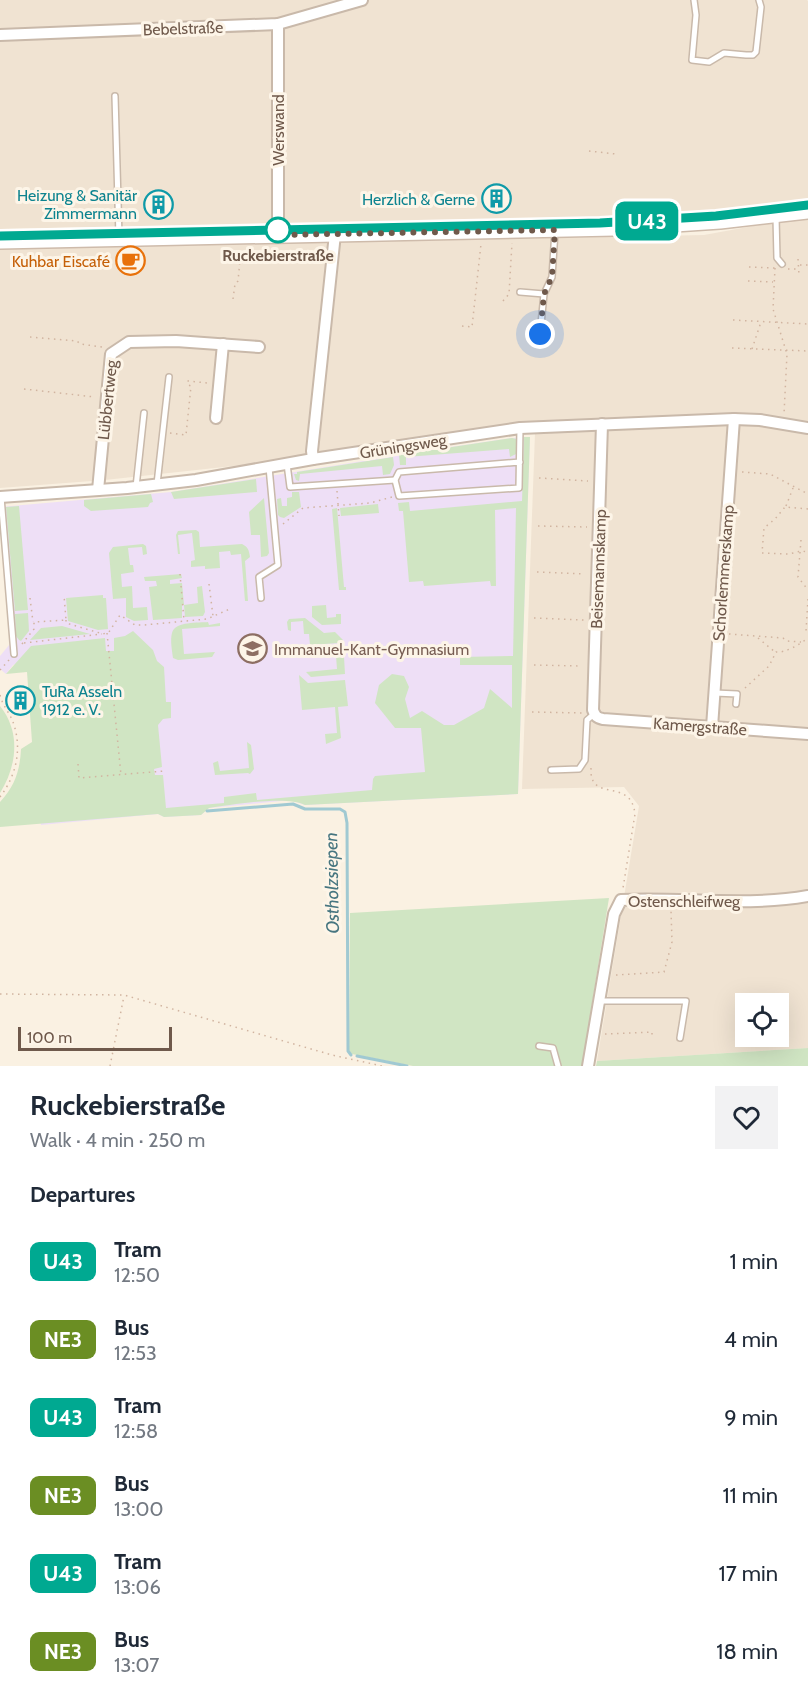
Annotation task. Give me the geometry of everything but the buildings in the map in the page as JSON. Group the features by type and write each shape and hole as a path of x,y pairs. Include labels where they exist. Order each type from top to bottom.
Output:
{"main road":[{"path":"0,241 555,230 720,221 808,211"}],"street":[{"name":"Bebelstraße","path":"0,35 278,24 362,0"},
{"name":"Werswand","path":"278,24 278,235"},
{"path":"313,459 335,234"},
{"name":"Lübbertweg","path":"98,490 111,354 129,342 176,341 259,347"},
{"path":"216,418 223,344"},
{"name":"Grüningsweg","path":"1,497 196,480 313,459 520,428 734,419 760,420 808,428"},
{"name":"Schorlemmerskamp","path":"712,727 734,419"},
{"name":"Beisemannskamp","path":"588,714 593,710 602,424"},
{"name":"Kamergstraße","path":"588,714 603,719 808,734"},
{"name":"Ostenschleifweg","path":"588,1066 614,914 621,900 757,901 808,896"}],"lane":[{"path":"694,0 696,15 692,60 709,62 724,53 753,55 756,52 761,7 759,0"},
{"path":"115,96 119,239"},
{"path":"776,215 777,258 782,264"},
{"path":"540,334 544,294 552,277 555,230"},
{"path":"520,292 544,294"},
{"path":"157,484 169,377"},
{"path":"136,487 144,413"},
{"path":"520,428 520,462 519,488 399,496 395,480 399,471 520,462"},
{"path":"287,464 290,487 395,480"},
{"path":"261,598 259,577 278,565 269,467"},
{"path":"1,497 14,654"},
{"path":"715,693 737,694 736,704"},
{"path":"551,770 579,769 585,760 588,714"},
{"path":"600,1001 686,1000 680,1038"},
{"path":"539,1046 553,1048 558,1066"}],"path":[{"path":"589,152 616,154"},
{"path":"503,301 509,294 512,242"},
{"path":"462,326 472,327 481,243"},
{"path":"233,299 235,284 238,281 241,246"},
{"path":"798,259 799,275"},
{"path":"799,265 808,265"},
{"path":"775,268 773,309 786,350 783,424"},
{"path":"504,273 509,274"},
{"path":"747,281 774,282"},
{"path":"733,320 808,324"},
{"path":"752,349 762,321"},
{"path":"30,337 77,341 80,344 119,349"},
{"path":"732,348 808,351"},
{"path":"163,432 186,435 191,386 188,386 189,381 208,383"},
{"path":"24,389 107,399"},
{"path":"738,471 770,474 808,494"},
{"path":"539,478 592,481"},
{"path":"336,484 339,516"},
{"path":"793,487 785,507 776,519 764,528 762,553 808,552"},
{"path":"276,530 303,508 370,502 399,496"},
{"path":"785,507 808,509"},
{"path":"538,526 591,527"},
{"path":"801,540 798,577 808,590"},
{"path":"537,572 589,574"},
{"path":"180,574 184,621"},
{"path":"209,584 213,616"},
{"path":"64,595 66,624 103,634"},
{"path":"0,670 34,628 30,598"},
{"path":"756,636 780,653 802,642 808,636 806,631 808,599"},
{"path":"23,643 108,633 120,615 135,625 144,626 207,619 232,608"},
{"path":"534,618 588,621"},
{"path":"34,622 66,620"},
{"path":"108,633 121,774"},
{"path":"728,634 783,638 787,642 802,642"},
{"path":"737,694 769,666 776,652"},
{"path":"534,665 586,667"},
{"path":"0,695 3,706 14,723 18,756 16,769 0,797"},
{"path":"532,712 588,714"},
{"path":"78,764 79,778 164,771"},
{"path":"591,764 590,777 594,784 629,797 634,807 635,814 621,900"},
{"path":"604,974 634,975 664,972 672,942 670,900"},
{"path":"0,994 124,995 332,1055 382,1066"},
{"path":"110,1066 124,995"},
{"path":"594,1035 652,1032 652,1035"}],"shaded area":[{"path":"0,0 807,0 808,199 726,209 574,218 0,229"},
{"path":"808,216 808,1048 597,1061 639,806 624,787 522,789 535,433 105,480 0,488 0,249 704,235"},
{"path":"530,437 518,794 305,805 293,801 281,801 209,808 201,815 164,817 158,814 41,825 28,660 13,665 6,674 0,669 0,656 10,644 0,507 171,492 437,449"}],"green space":[{"path":"524,437 530,437 518,794 305,805 285,801 258,802 209,808 201,815 164,817 158,814 0,827 0,802 16,777 21,749 32,742 27,672 6,674 31,646 105,638 106,651 114,651 114,638 125,636 133,631 153,650 157,661 164,667 166,702 171,702 171,718 163,719 158,725 162,767 154,769 155,775 163,775 166,808 224,803 224,797 256,793 257,800 372,790 375,776 425,772 421,728 395,728 375,703 379,685 392,674 404,676 409,687 405,699 410,718 422,711 444,725 454,725 484,708 490,689 512,708 512,665 460,665 460,657 513,656 516,508 495,510 496,586 491,586 490,581 424,586 423,581 409,582 403,511 399,511 398,503 409,502 410,511 522,501"},
{"path":"517,439 516,454 510,457 509,449 406,457 406,465 400,465 399,455"},
{"path":"393,457 394,465 390,474 383,475 382,466 300,474 299,481 296,480 294,474 297,472"},
{"path":"256,479 257,492 174,499 171,492"},
{"path":"292,492 299,492 301,507 284,518 280,517 277,499 281,498 282,506 287,506 287,498 292,497"},
{"path":"151,494 153,502 148,507 91,511 84,506 84,500"},
{"path":"264,498 269,553 261,557 260,535 251,535 249,512"},
{"path":"378,504 379,513 341,516 340,508"},
{"path":"19,506 28,610 15,611 6,507"},
{"path":"337,508 346,590 339,590 332,509"},
{"path":"196,530 199,532 200,547 242,544 247,548 250,557 245,561 248,601 245,601 241,554 231,555 230,551 219,552 220,568 191,567 191,561 195,560 192,533 178,535 180,554 178,554 176,535 178,531"},
{"path":"143,544 146,546 147,554 143,555 142,547 128,548 130,565 133,565 134,572 121,574 122,587 132,586 133,608 147,607 148,620 134,621 126,617 126,598 113,599 109,553 113,547"},
{"path":"181,574 182,578 170,580 170,584 182,583 184,605 182,605 182,618 153,620 149,587 157,586 156,581 145,581 144,577"},
{"path":"202,586 205,612 203,616 185,617 184,605 198,603 197,587"},
{"path":"103,595 103,598 106,598 108,629 98,630 68,621 66,598"},
{"path":"326,605 327,618 341,614 341,624 322,625 312,617 312,606"},
{"path":"28,613 29,631 21,641 16,636 15,614"},
{"path":"305,618 324,633 335,632 343,640 345,674 311,677 306,672 337,669 336,656 340,656 339,643 310,645 309,634 304,634 303,621 291,622 291,631 288,630 289,619"},
{"path":"208,622 209,625 220,623 220,626 182,629 184,654 215,652 212,657 178,660 173,658 171,639 174,629 182,625"},
{"path":"62,626 90,634 30,640 41,628"},
{"path":"299,675 308,683 345,680 348,706 338,707 341,738 326,744 325,734 337,733 335,707 302,710"},
{"path":"0,706 11,727 14,749 10,772 0,793"},
{"path":"247,742 251,745 254,769 250,774 215,775 213,763 218,761 220,771 249,768"},
{"path":"609,898 582,1066 413,1066 352,1054 349,1051 350,913"},
{"path":"808,1048 808,1066 596,1066 597,1061"}],"waterway":[{"name":"Ostholzsiepen","path":"207,811 293,804 305,809 340,809 345,812 347,823 348,1051 351,1055"},
{"name":"Ostholzsiepen","path":"357,1056 407,1066"}],"tram line":[{"path":"0,236 600,223 716,216 808,205"},
{"name":"U43","path":"0,236 600,223 716,216 808,205"}],"place":[{"name":"Herzlich & Gerne","path":"496,199"},
{"name":"Heizung & Sanitär Zimmermann","path":"158,204"},
{"name":"Ruckebierstraße","path":"278,230"},
{"name":"Kuhbar Eiscafé","path":"131,261"},
{"name":"Immanuel-Kant-Gymnasium","path":"253,649"},
{"name":"TuRa Asseln 1912 e. V.","path":"21,700"}],"route":[{"path":"278,230 278,235 555,230 552,277 544,294 540,334"}]}
